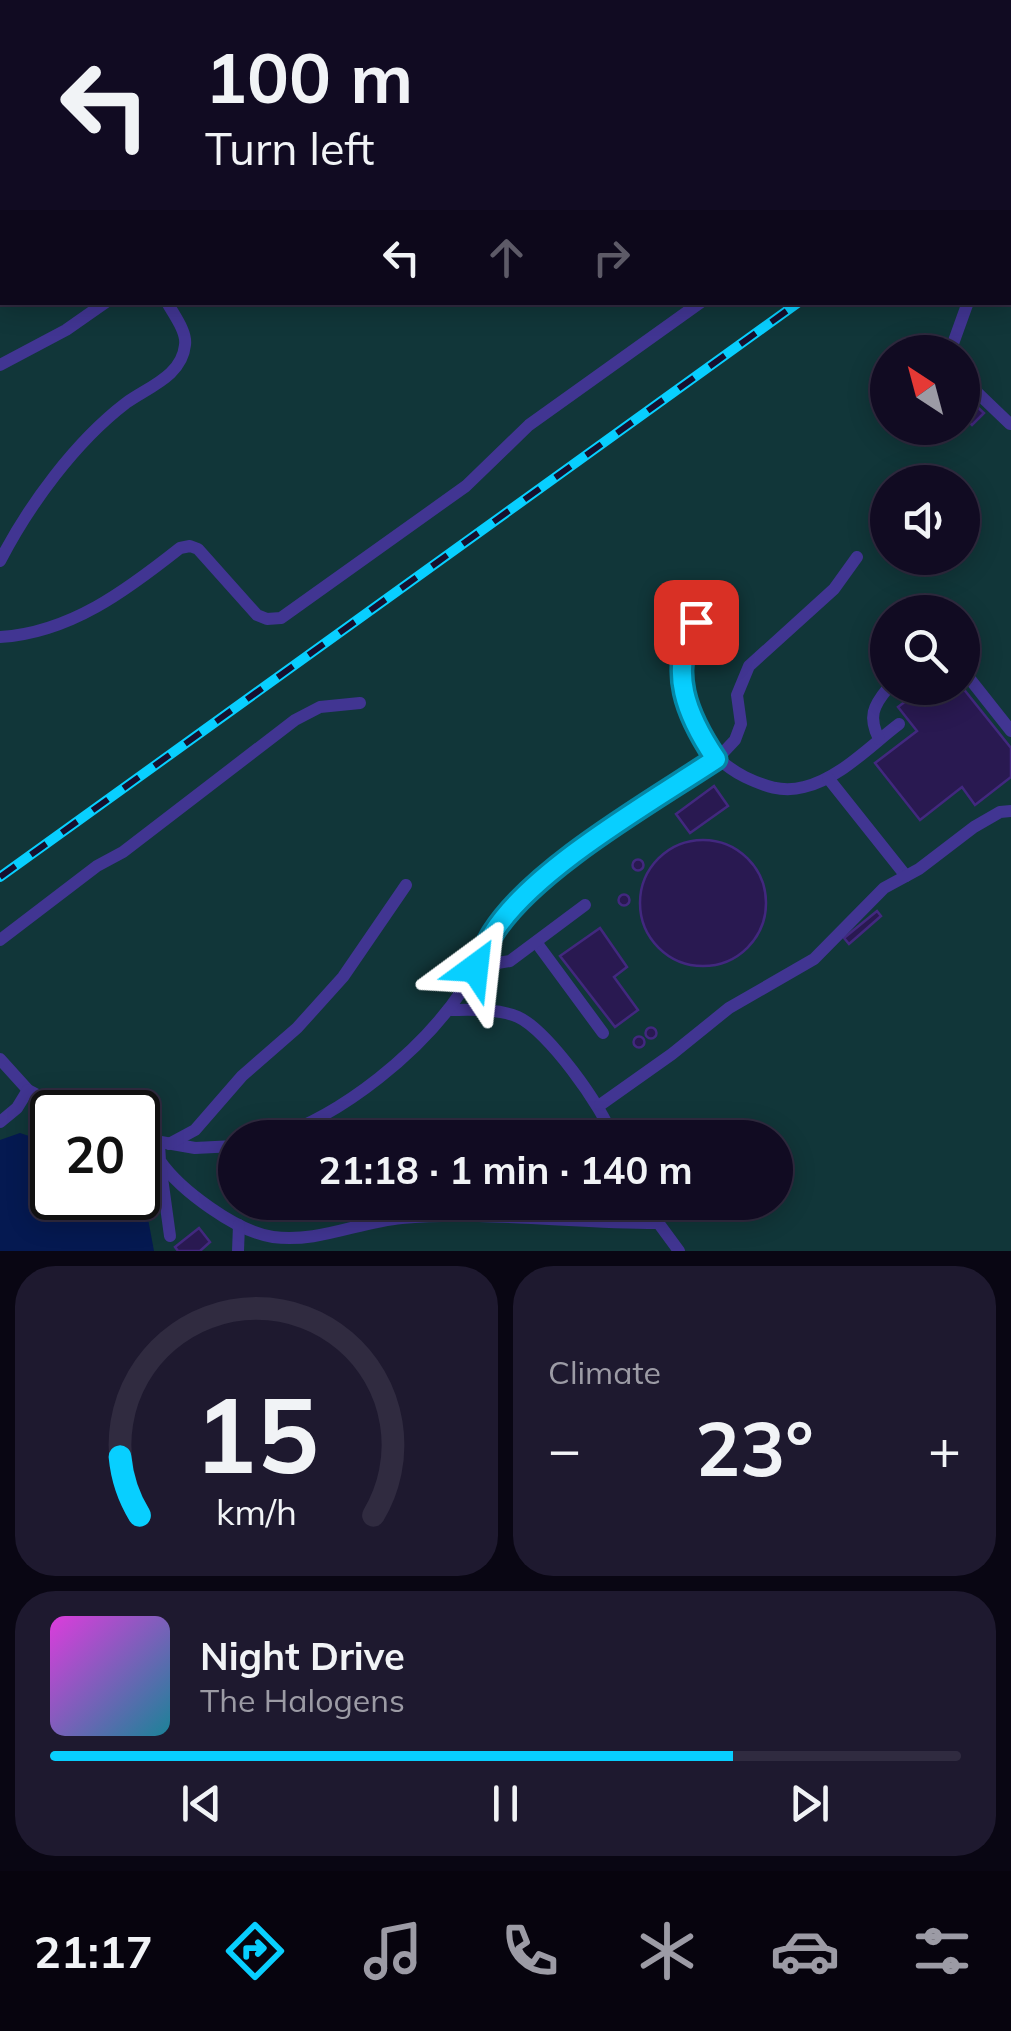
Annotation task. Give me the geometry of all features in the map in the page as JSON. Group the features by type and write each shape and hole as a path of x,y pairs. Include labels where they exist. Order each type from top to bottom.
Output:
{"lane":[{"path":"0,365 66,330 102,305"},
{"path":"0,561 42,490 125,404 179,364 186,345 168,305"},
{"path":"0,636 22,636 58,625 110,600 180,548 190,546 257,615 280,618 466,486 529,424 697,305"},
{"path":"956,335 967,305"},
{"path":"980,395 1010,424"},
{"path":"314,1120 375,1080 414,1048 448,1010 494,932 554,870 716,759 735,740 741,724 737,695 749,666 834,588 857,557"},
{"path":"696,622 682,654 684,704 716,759 764,786 804,788 828,778 898,724"},
{"path":"980,691 1011,730"},
{"path":"0,940 295,720 320,707 360,703"},
{"path":"877,705 872,713 872,726 879,739"},
{"path":"828,778 906,876"},
{"path":"600,1105 729,1008 814,958 884,888 974,827 1000,812 1011,811"},
{"path":"164,1144 195,1130 242,1076 297,1028 342,977 406,885"},
{"path":"475,968 510,961 585,905"},
{"path":"536,942 603,1033"},
{"path":"448,1010 497,1011 534,1026 600,1105 606,1120"},
{"path":"0,1059 28,1090 0,1122"},
{"path":"160,1143 218,1147"},
{"path":"164,1144 160,1161 170,1236"},
{"path":"160,1161 181,1184 239,1225 271,1237 327,1235 399,1218 656,1223"},
{"path":"654,1220 678,1251"},
{"path":"238,1251 239,1225"}],"green space":[{"path":"0,305 1011,305 1011,1251 0,1251"}],"shaded area":[{"path":"20,1133 30,1136 30,1220 148,1220 154,1251 0,1251 0,1140"}],"building":[{"path":"976,705 1011,748 1011,777 975,805 962,787 920,820 875,763 917,731 898,707"},
{"path":"714,786 728,806 690,833 676,814"},
{"path":"703,840 727,845 747,859 761,879 766,903 761,927 747,947 727,961 703,966 679,961 659,947 645,927 640,903 645,879 659,859 679,845"},
{"path":"638,860 643,865 638,870 633,865"},
{"path":"624,895 629,900 624,905 619,900"},
{"path":"877,911 881,916 849,944 844,938"},
{"path":"600,928 627,967 614,977 638,1010 615,1027 560,956"},
{"path":"651,1028 656,1033 651,1038 646,1033"},
{"path":"639,1037 644,1042 639,1047 634,1042"},
{"path":"199,1228 210,1242 200,1251 178,1251 175,1247"}],"railway":[{"path":"0,877 795,305"}],"route":[{"path":"475,968 494,932 554,870 716,759 684,704 682,654 696,622"}]}
